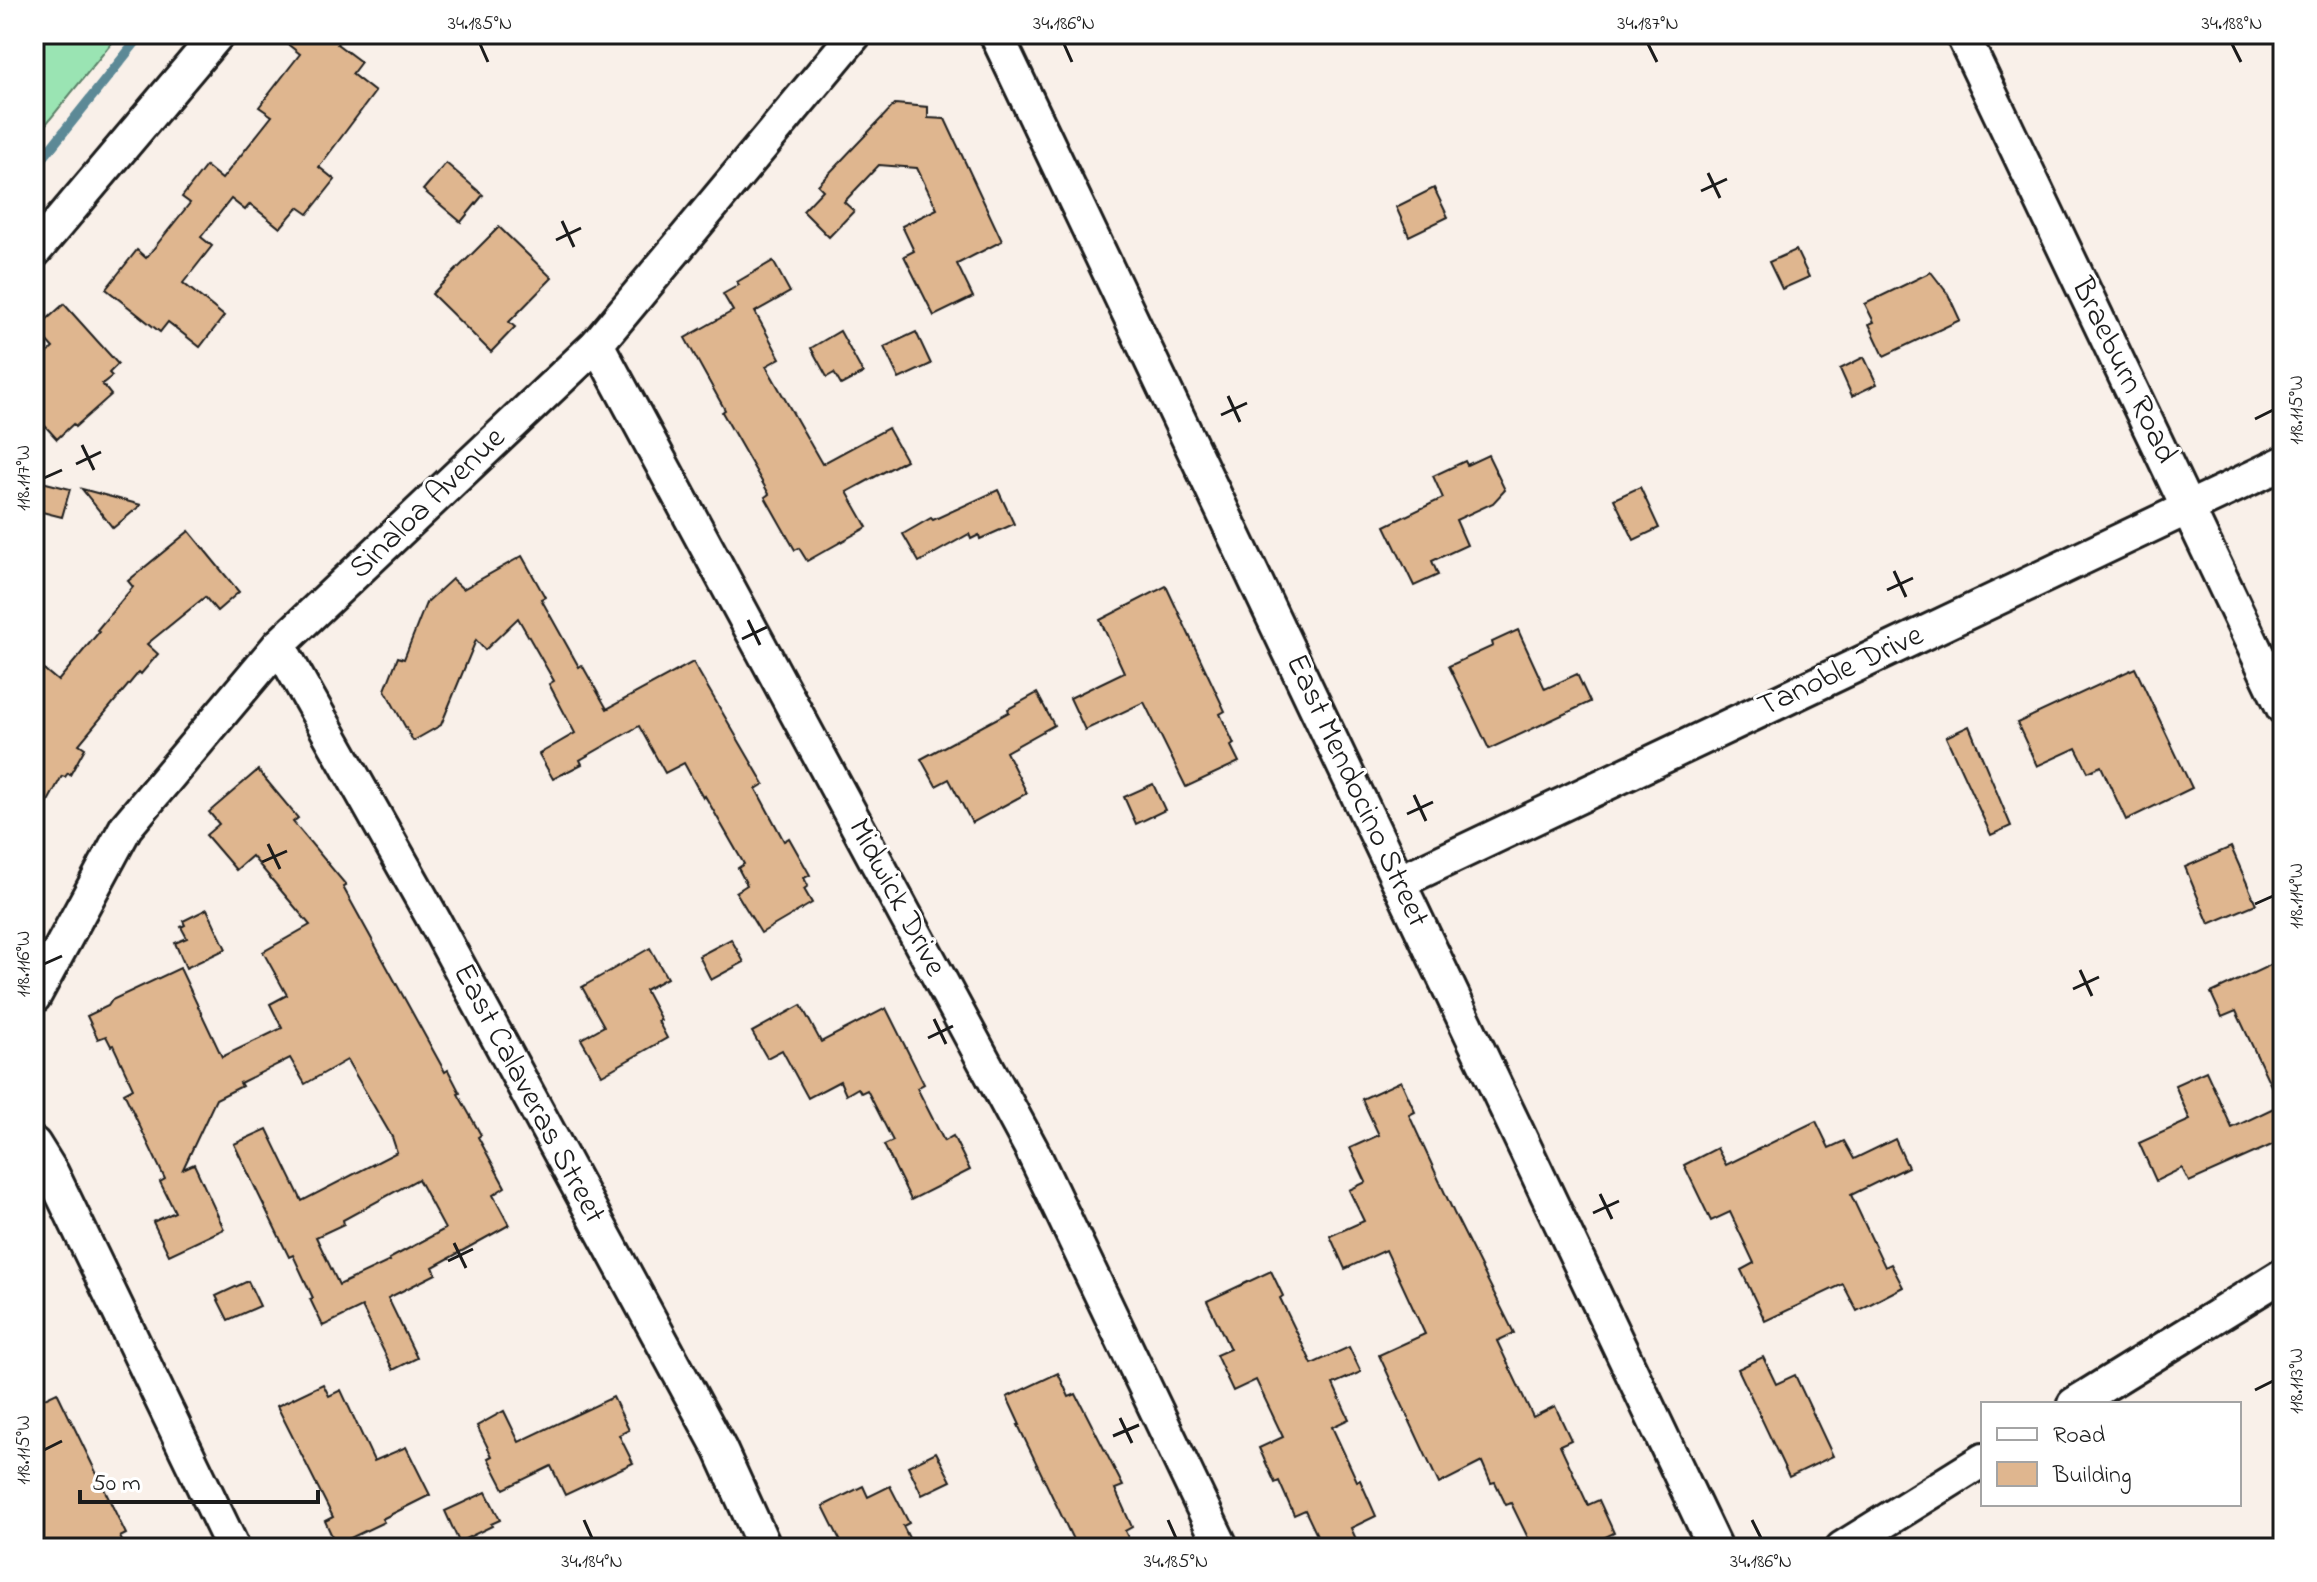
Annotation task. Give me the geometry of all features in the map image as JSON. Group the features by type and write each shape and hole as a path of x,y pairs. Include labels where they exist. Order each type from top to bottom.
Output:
{"street":[{"path":"34,252 218,34"},
{"name":"Sinaloa Avenue","path":"34,997 126,827 279,645 597,344 855,34"},
{"name":"East Mendocino Street","path":"996,34 1715,1548"},
{"name":"Braeburn Road","path":"1962,34 2283,708"},
{"name":"Midwick Drive","path":"597,344 1031,1148 1222,1548"},
{"name":"Tanoble Drive","path":"1399,882 2283,463"},
{"name":"East Calaveras Street","path":"279,645 450,949 713,1435 765,1548"},
{"path":"34,1144 52,1173 233,1548"},
{"path":"2077,1402 2283,1275"},
{"path":"1842,1548 1981,1461"}],"green space":[{"path":"34,34 119,34 34,139"}],"building":[{"path":"275,34 344,34 337,44 361,62 352,74 375,92 319,167 335,180 308,214 298,207 280,228 250,204 245,210 231,199 201,237 212,246 183,283 224,316 200,347 168,322 160,332 106,289 137,250 146,258 190,203 182,197 206,166 222,179 272,116 259,107 300,54"},
{"path":"895,104 928,107 928,118 945,119 1002,241 957,264 973,297 934,316 904,256 914,251 902,226 937,209 917,168 879,165 844,202 854,211 829,237 803,211 823,190 818,185"},
{"path":"446,163 483,195 461,222 423,190"},
{"path":"1434,188 1448,217 1409,236 1396,207"},
{"path":"499,227 552,278 509,322 515,327 491,352 432,294"},
{"path":"1796,250 1809,277 1782,289 1769,262"},
{"path":"773,261 790,292 755,312 780,358 766,366 822,464 888,428 906,460 847,492 867,527 807,561 799,548 795,550 765,497 769,494 722,412 725,410 685,338 733,311 723,294"},
{"path":"1931,272 1948,294 1960,320 1884,356 1869,324 1874,322 1865,304"},
{"path":"64,304 118,364 109,373 112,376 102,384 111,395 57,439 34,414 34,365 53,348 36,329"},
{"path":"840,331 863,373 841,385 834,373 827,377 811,348"},
{"path":"916,332 931,364 899,379 884,347"},
{"path":"1864,357 1877,384 1852,396 1840,369"},
{"path":"1488,455 1505,490 1493,503 1456,520 1467,545 1432,561 1438,575 1414,586 1385,526 1443,498 1433,476 1465,461 1467,465"},
{"path":"34,480 70,489 62,517 34,510"},
{"path":"1640,487 1659,528 1634,540 1614,499"},
{"path":"82,489 141,505 113,528"},
{"path":"998,490 1014,524 980,539 979,535 971,539 969,534 919,562 903,534 931,518 933,520"},
{"path":"189,531 239,592 217,611 205,597 147,644 158,654 141,674 139,672 79,744 85,748 70,775 62,776 34,827 34,661 58,681 133,587 128,581"},
{"path":"522,556 545,597 541,599 579,667 582,665 607,709 693,662 764,784 756,789 784,841 789,838 810,875 804,878 808,886 804,889 812,903 761,933 736,892 747,885 738,868 744,864 705,796 703,798 684,763 665,773 639,726 580,760 582,764 553,779 539,754 575,733 549,684 554,681 518,618 485,650 476,640 441,725 413,741 385,690 398,657 404,659 426,603 452,579 463,589"},
{"path":"1166,586 1225,711 1220,714 1239,762 1186,787 1144,702 1085,730 1070,698 1124,672 1100,620"},
{"path":"1518,630 1545,689 1577,674 1590,702 1489,749 1449,666 1493,646 1492,642"},
{"path":"2135,668 2192,788 2126,820 2101,766 2088,772 2076,748 2037,766 2017,723"},
{"path":"1037,693 1054,725 1006,752 1027,793 972,823 949,779 936,786 921,759 1009,712 1008,709"},
{"path":"1969,726 2011,826 1991,835 1946,737"},
{"path":"258,770 298,818 293,822 346,885 343,887 445,1072 448,1070 505,1187 493,1195 509,1225 433,1267 436,1274 388,1298 417,1358 393,1370 362,1307 323,1326 293,1255 289,1257 234,1144 267,1129 302,1201 397,1152 392,1137 347,1060 305,1084 290,1058 216,1099 183,1169 194,1164 224,1229 169,1255 153,1222 175,1212 160,1182 165,1179 124,1093 133,1088 113,1045 106,1036 98,1039 87,1016 108,1006 112,1000 180,968 222,1057 282,1028 270,1004 287,995 263,952 310,925 252,856 236,870 206,835 219,824 209,812","holes":["418,1179 445,1229 390,1261 339,1285 316,1237 344,1224 343,1220"]},
{"path":"1153,784 1165,810 1136,824 1124,797"},
{"path":"2231,847 2256,904 2209,924 2185,867"},
{"path":"207,909 226,949 186,968 175,943 187,938 181,927 185,925 183,921"},
{"path":"731,939 744,962 711,980 699,956"},
{"path":"650,948 667,978 645,990 667,1038 602,1075 581,1039 604,1026 582,987"},
{"path":"2283,959 2283,1140 2189,1182 2182,1168 2156,1181 2139,1143 2190,1120 2175,1085 2206,1071 2232,1128 2280,1105 2236,1011 2222,1017 2211,993"},
{"path":"801,1005 821,1042 886,1008 924,1084 917,1088 944,1141 953,1136 970,1170 911,1200 884,1145 893,1141 867,1090 861,1093 858,1088 846,1095 840,1081 808,1098 782,1050 767,1058 752,1032"},
{"path":"1401,1081 1415,1112 1409,1115 1514,1333 1497,1341 1533,1417 1555,1406 1571,1440 1560,1445 1588,1505 1599,1500 1614,1533 1601,1539 1605,1548 1533,1548 1511,1503 1506,1505 1482,1462 1439,1484 1379,1355 1425,1334 1386,1250 1345,1269 1330,1236 1364,1221 1349,1190 1366,1182 1350,1148 1379,1135 1362,1099"},
{"path":"1816,1121 1829,1148 1844,1141 1854,1159 1895,1139 1908,1167 1851,1195 1885,1267 1891,1264 1903,1287 1857,1311 1843,1284 1765,1321 1741,1270 1754,1263 1730,1212 1711,1221 1684,1165 1717,1148 1726,1165"},
{"path":"1271,1271 1283,1296 1280,1298 1312,1364 1349,1347 1361,1372 1333,1384 1349,1419 1332,1427 1376,1516 1351,1528 1360,1548 1323,1548 1305,1510 1294,1515 1279,1481 1275,1483 1259,1448 1283,1437 1256,1380 1233,1391 1216,1355 1230,1349 1207,1301"},
{"path":"248,1281 260,1306 228,1320 216,1296"},
{"path":"1763,1357 1776,1384 1795,1375 1833,1456 1789,1477 1738,1369"},
{"path":"1058,1373 1069,1397 1076,1394 1123,1486 1115,1489 1132,1527 1125,1531 1133,1548 1077,1548 1018,1425 1007,1397"},
{"path":"323,1384 329,1396 341,1390 374,1461 406,1447 430,1495 336,1545 325,1521 333,1517 277,1406"},
{"path":"57,1392 126,1534 120,1537 126,1548 34,1548 34,1403"},
{"path":"613,1397 629,1430 619,1435 633,1463 565,1495 551,1466 504,1489 488,1458 492,1456 477,1426 504,1411 519,1442"},
{"path":"936,1452 951,1481 922,1495 908,1466"},
{"path":"863,1486 868,1497 890,1486 909,1523 903,1526 914,1548 844,1548 823,1506"},
{"path":"486,1492 500,1520 459,1542 445,1511"}],"waterway":[{"path":"34,169 142,34"}]}
